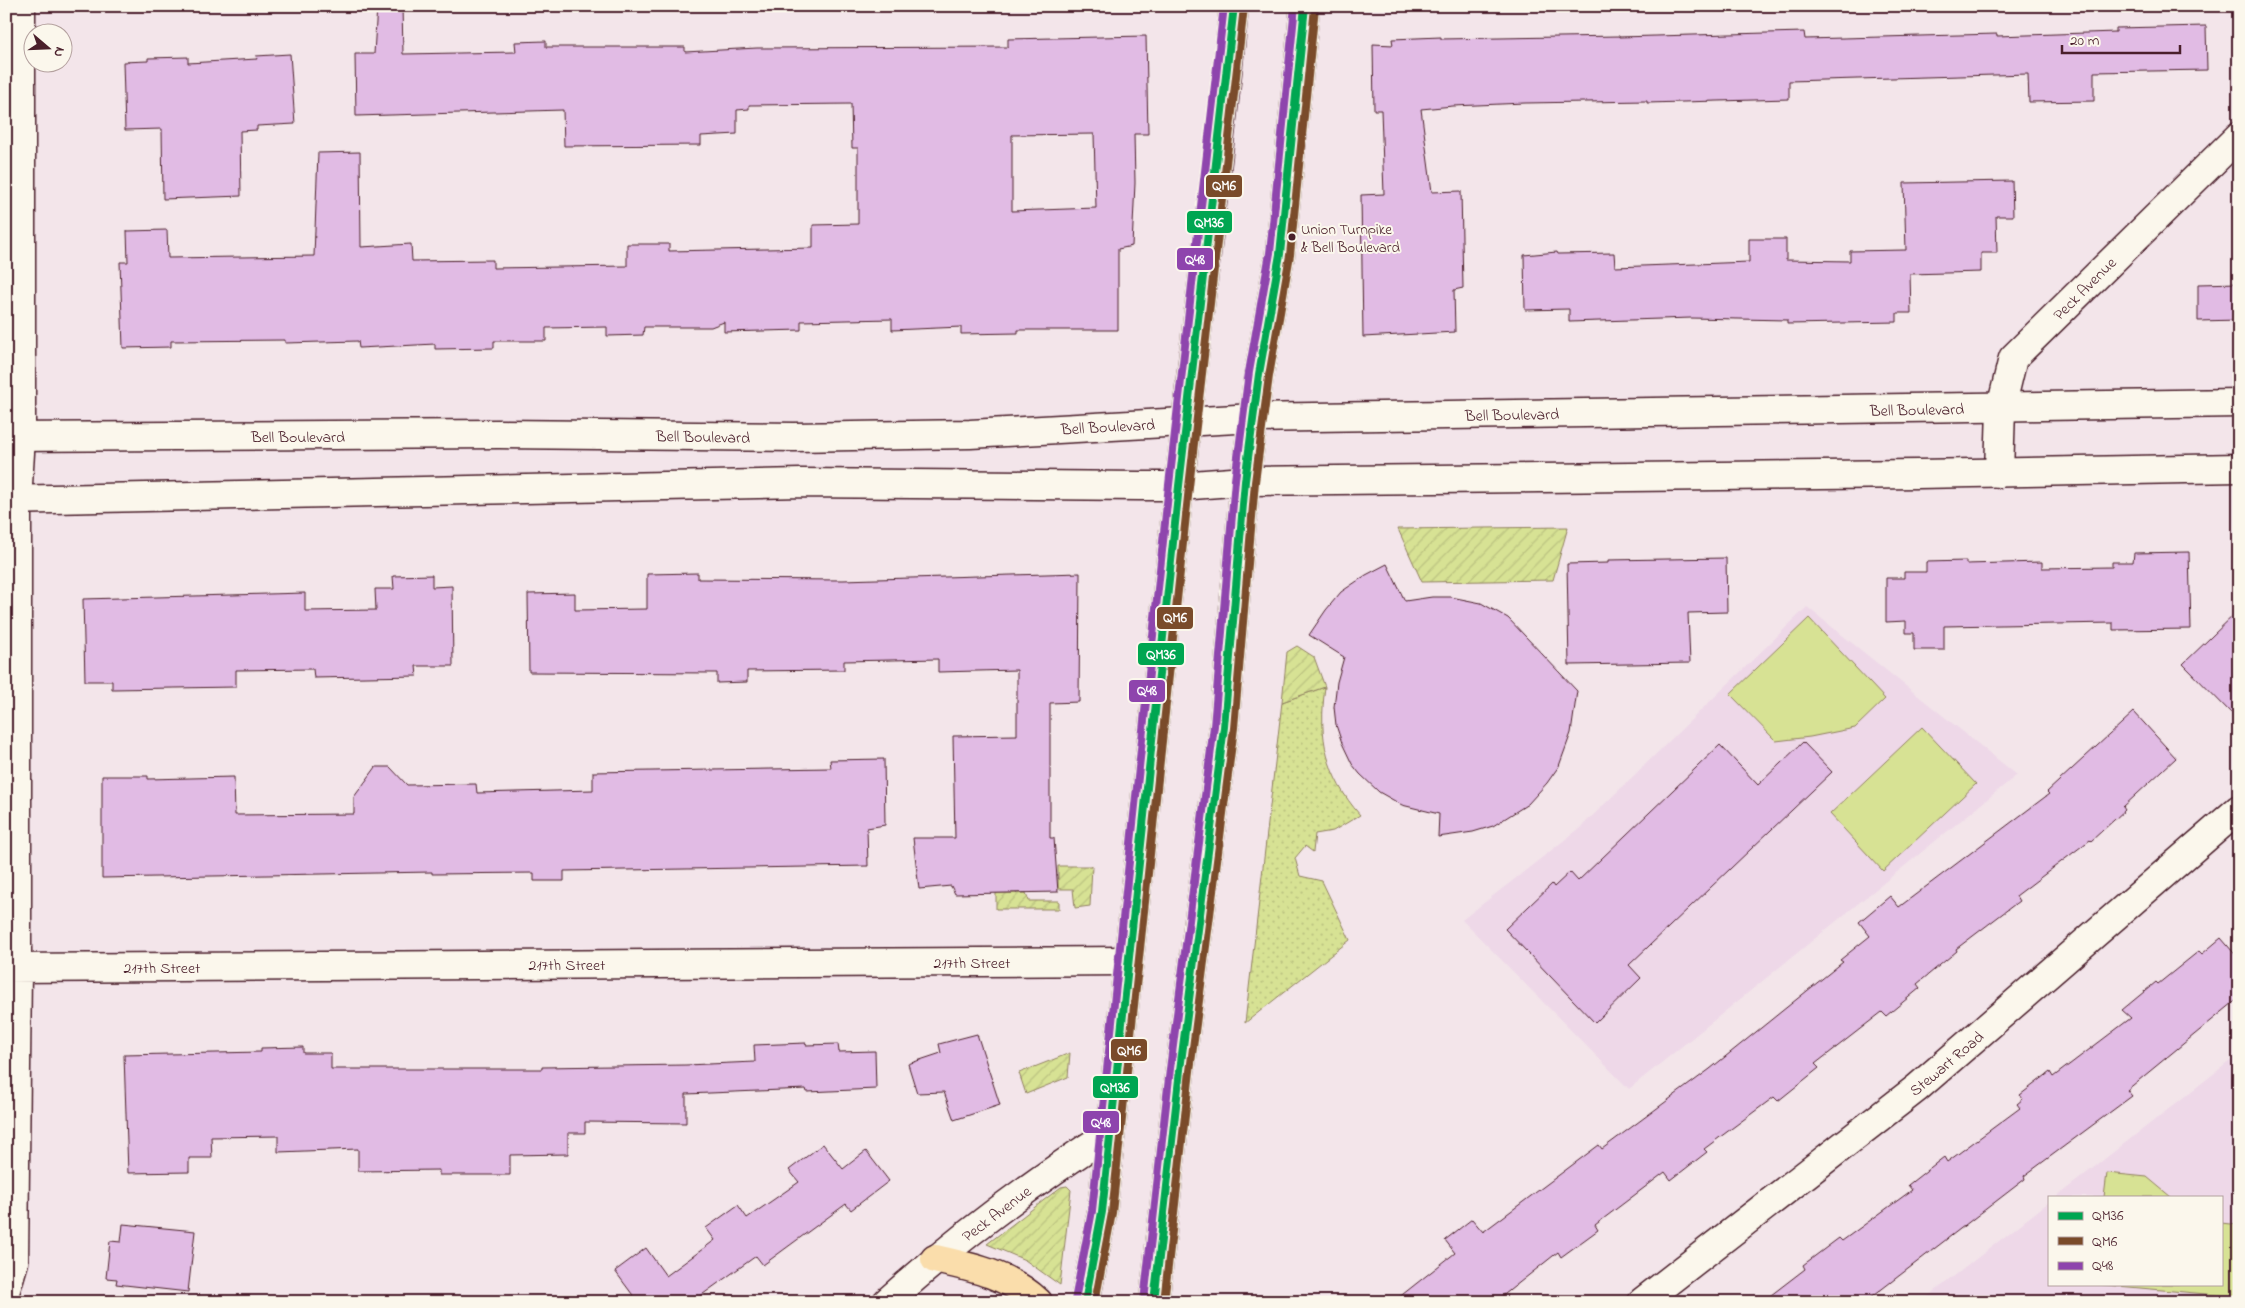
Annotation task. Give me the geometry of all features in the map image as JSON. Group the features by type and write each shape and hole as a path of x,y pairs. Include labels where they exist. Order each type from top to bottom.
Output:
{"main road":[{"path":"1085,1302 1102,1212 1179,486 1188,422 1191,375 1224,109 1234,6"},
{"path":"1154,1302 1180,1070 1224,727 1245,481 1280,254 1304,6"},
{"path":"935,1259 978,1268 1027,1292 1038,1302"}],"street":[{"path":"6,1289 14,1262 12,500 21,6"},
{"name":"Peck Avenue","path":"1999,473 2001,408 2013,358 2239,136"},
{"name":"Bell Boulevard","path":"14,437 498,434 814,437 970,434 1254,418 2239,403"},
{"path":"12,500 801,483 1179,486 1245,481 1999,473 2239,468"},
{"name":"Stewart Road","path":"1642,1302 1917,1088 2239,810"},
{"name":"217th Street","path":"12,968 1128,961"},
{"name":"Peck Avenue","path":"887,1302 935,1259 1057,1167 1110,1133"}],"shaded area":[{"path":"1807,607 2017,775 1629,1089 1462,920 1580,828"},
{"path":"2239,1054 2239,1302 1921,1302 2048,1203 2048,1286 2222,1286 2222,1196 2057,1196"}],"green space":[{"path":"1568,527 1553,580 1422,582 1398,529"},
{"path":"1809,618 1885,699 1855,728 1810,737 1776,741 1730,694"},
{"path":"1297,646 1314,657 1325,687 1282,702 1287,652"},
{"path":"1325,687 1323,723 1327,755 1339,786 1360,815 1333,831 1315,834 1313,852 1305,846 1295,858 1300,876 1322,881 1350,940 1245,1023 1282,702"},
{"path":"1922,727 1976,784 1883,871 1830,814"},
{"path":"1058,866 1092,866 1090,906 1075,908 1073,889 1058,889"},
{"path":"996,893 1026,893 1029,901 1059,901 1059,909 996,909"},
{"path":"1070,1053 1068,1077 1026,1094 1019,1073"},
{"path":"2107,1173 2147,1177 2170,1196 2104,1196"},
{"path":"1067,1186 1071,1190 1060,1285 1025,1260 987,1244 1061,1187"},
{"path":"2222,1223 2239,1225 2239,1297 2118,1286 2222,1286"}],"building":[{"path":"377,6 402,6 403,54 516,52 515,42 546,41 546,47 685,47 685,52 757,48 1008,47 1008,39 1146,36 1148,134 1134,134 1135,183 1132,246 1118,249 1118,330 1018,330 1018,333 961,334 961,327 892,330 892,319 801,321 801,330 724,332 724,322 711,327 644,327 643,335 607,336 607,327 546,328 546,341 494,341 494,348 435,349 435,344 359,348 358,341 285,343 285,340 171,341 171,347 123,348 120,262 128,262 127,231 167,230 168,258 314,256 318,153 360,152 361,247 411,244 412,261 493,260 493,268 627,266 627,244 669,244 669,251 813,248 813,225 858,224 858,148 852,148 851,104 749,105 749,109 737,110 737,134 701,136 701,145 564,146 563,110 356,116 355,54 374,54","holes":["1094,134 1096,208 1012,211 1012,135"]},
{"path":"2206,26 2207,70 2094,72 2094,101 2029,102 2028,74 1789,81 1789,99 1647,103 1647,101 1525,103 1421,109 1432,192 1461,191 1463,288 1454,290 1455,332 1363,337 1361,195 1384,194 1381,110 1374,110 1373,44 1393,45 1392,39 1441,37 1441,39 1619,37 1804,32 1805,39 1997,34 1997,36 2116,32 2116,28"},
{"path":"290,54 295,124 257,126 257,130 240,131 241,196 163,199 162,129 125,130 123,62 148,61 148,58 188,57 188,63 257,59 256,56"},
{"path":"2012,181 2013,216 1996,216 1997,253 1981,253 1981,272 1910,274 1911,313 1897,313 1897,322 1787,324 1787,320 1691,318 1569,322 1569,309 1525,310 1524,255 1557,252 1558,254 1614,253 1615,267 1749,262 1749,239 1786,239 1786,260 1850,261 1850,251 1906,250 1904,183"},
{"path":"2239,283 2239,320 2198,321 2198,284"},
{"path":"2189,552 2191,629 2113,630 2113,623 1944,626 1944,650 1914,650 1914,633 1906,633 1906,621 1886,622 1886,578 1904,578 1904,572 1926,572 1926,562 1966,561 1966,564 2042,562 2042,568 2112,567 2112,562 2133,562 2134,553"},
{"path":"1726,558 1727,612 1688,613 1690,663 1569,665 1567,564 1608,563 1608,560"},
{"path":"1387,564 1405,601 1432,597 1451,597 1481,603 1508,618 1577,691 1571,733 1559,766 1528,804 1493,826 1473,832 1438,837 1439,814 1402,805 1379,792 1352,764 1342,743 1336,725 1334,707 1337,682 1344,657 1309,635 1341,592 1366,575"},
{"path":"698,573 698,579 843,580 1080,573 1079,702 1050,703 1050,838 1054,838 1058,892 955,894 951,886 919,889 913,838 955,838 953,736 1017,735 1017,670 938,672 938,659 844,661 844,670 747,671 747,682 717,683 717,673 529,672 528,594 575,593 575,610 647,609 647,574"},
{"path":"432,575 432,587 452,586 453,666 416,666 417,676 314,678 313,669 236,670 236,687 112,689 112,681 85,681 83,599 305,593 305,611 376,610 375,589 394,589 393,576"},
{"path":"2239,610 2239,721 2183,664"},
{"path":"2134,712 2176,758 2123,807 2125,810 2091,841 2016,896 2019,901 1956,949 1957,951 1917,984 1920,988 1886,1016 1882,1012 1815,1064 1819,1068 1778,1101 1774,1097 1704,1149 1707,1152 1671,1180 1665,1172 1595,1225 1598,1230 1561,1257 1558,1252 1495,1302 1393,1302 1455,1253 1445,1240 1472,1219 1483,1232 1599,1145 1602,1149 1710,1069 1843,962 1840,960 1870,936 1859,922 1890,896 1899,907 2049,794 2047,792"},
{"path":"1803,742 1832,772 1629,965 1641,978 1595,1023 1505,929 1552,884 1554,887 1570,872 1578,881 1720,745 1758,785"},
{"path":"884,759 885,825 867,828 868,866 564,871 564,881 534,881 534,873 432,874 432,872 102,878 102,776 148,776 148,779 234,777 235,815 354,814 354,797 376,767 390,767 407,785 476,784 477,793 593,790 593,772 831,768 830,760"},
{"path":"2221,938 2239,959 2239,998 2127,1090 2132,1096 2024,1176 2025,1179 1865,1302 1762,1302 1805,1269 1803,1265 1839,1238 1842,1241 1912,1190 1908,1185 1944,1157 1947,1162 2020,1108 2017,1104 2023,1099 2020,1095 2050,1072 2053,1077 2131,1018 2122,1010 2156,982 2158,984 2199,951 2202,954"},
{"path":"977,1034 1000,1105 954,1120 944,1092 917,1093 908,1064 941,1053 939,1044"},
{"path":"806,1043 806,1045 838,1044 839,1052 875,1051 876,1089 807,1092 806,1089 686,1094 686,1123 585,1122 585,1133 568,1133 568,1154 510,1155 510,1175 439,1175 439,1170 358,1171 358,1149 278,1152 278,1136 211,1137 212,1158 189,1158 189,1172 128,1173 124,1055 261,1052 261,1048 303,1047 303,1053 331,1053 331,1069 542,1069 542,1067 755,1062 754,1045"},
{"path":"823,1144 843,1169 866,1151 889,1181 851,1210 846,1204 763,1265 756,1256 692,1302 631,1302 635,1298 615,1271 646,1248 666,1276 715,1240 706,1228 738,1205 747,1218 799,1182 789,1170"},
{"path":"123,1224 195,1231 188,1292 116,1284 117,1279 106,1278 110,1241 121,1242"}],"transit line":[{"name":"Q48","path":"1075,1300 1092,1211 1169,485 1224,6"},
{"name":"QM36","path":"1085,1302 1102,1212 1179,486 1234,6"},
{"name":"Q48","path":"1144,1301 1170,1069 1214,726 1235,480 1249,372 1270,253 1295,6"},
{"name":"QM36","path":"1154,1302 1180,1070 1224,727 1245,481 1259,374 1280,254 1305,6"},
{"name":"QM6","path":"1095,1302 1112,1213 1189,487 1244,7"},
{"name":"QM6","path":"1164,1302 1190,1071 1234,728 1255,482 1269,376 1290,255 1315,7"}],"place":[{"name":"Union Turnpike & Bell Boulevard","path":"1292,237"}]}
